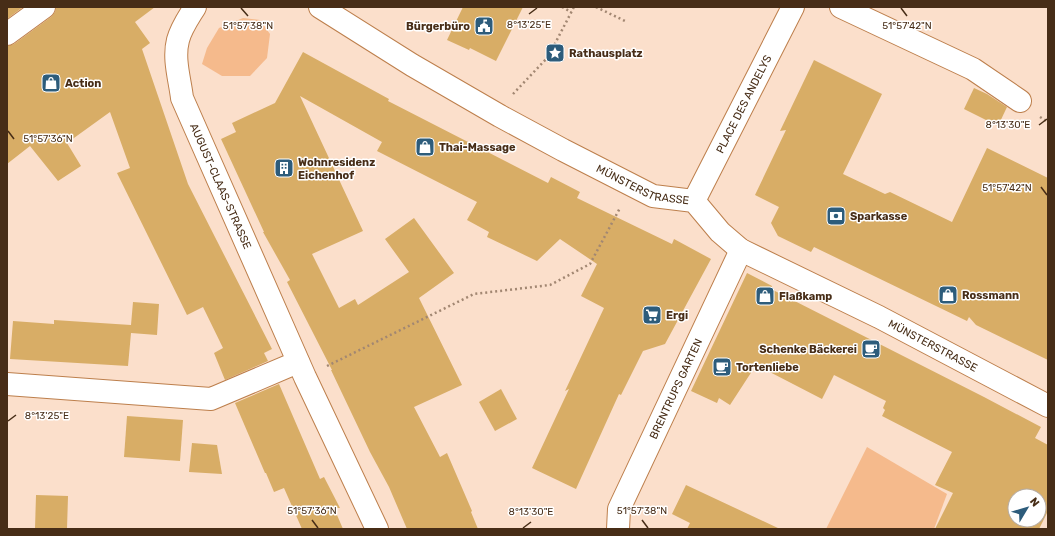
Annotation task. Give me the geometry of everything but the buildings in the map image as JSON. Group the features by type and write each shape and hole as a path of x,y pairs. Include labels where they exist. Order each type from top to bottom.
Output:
{"street":[{"path":"7,34 44,7"},
{"name":"AUGUST-CLAAS-STRASSE","path":"195,7 187,19 178,39 176,58 182,98 302,369 378,529"},
{"name":"MÜNSTERSTRASSE","path":"320,7 412,65 500,116 653,196 694,202 720,232 741,250 879,317 1048,406"},
{"name":"PLACE DES ANDELYS","path":"694,202 792,7"},
{"path":"841,7 973,69 1020,101"},
{"name":"BRENTRUPS GARTEN","path":"618,529 619,509 741,250"},
{"path":"7,384 211,399 302,369"}],"path":[{"path":"562,7 571,12"},
{"path":"500,116 512,95 548,57 574,7"},
{"path":"596,7 625,21"},
{"path":"302,369 378,340 474,294 550,285 590,264 632,185"}],"shaded area":[{"path":"243,18 260,20 270,34 267,58 250,76 222,76 202,64 207,48 219,28"},
{"path":"867,447 947,494 934,529 826,529"}],"place":[{"name":"Bürgerbüro","path":"484,26"},
{"name":"Rathausplatz","path":"555,53"},
{"name":"Action","path":"51,83"},
{"name":"Thai-Massage","path":"425,147"},
{"name":"Wohnresidenz Eichenhof","path":"284,168"},
{"name":"Sparkasse","path":"836,216"},
{"name":"Rossmann","path":"948,295"},
{"name":"Flaßkamp","path":"765,296"},
{"name":"Ergi","path":"652,315"},
{"name":"Schenke Bäckerei","path":"871,349"},
{"name":"Tortenliebe","path":"722,367"}]}
